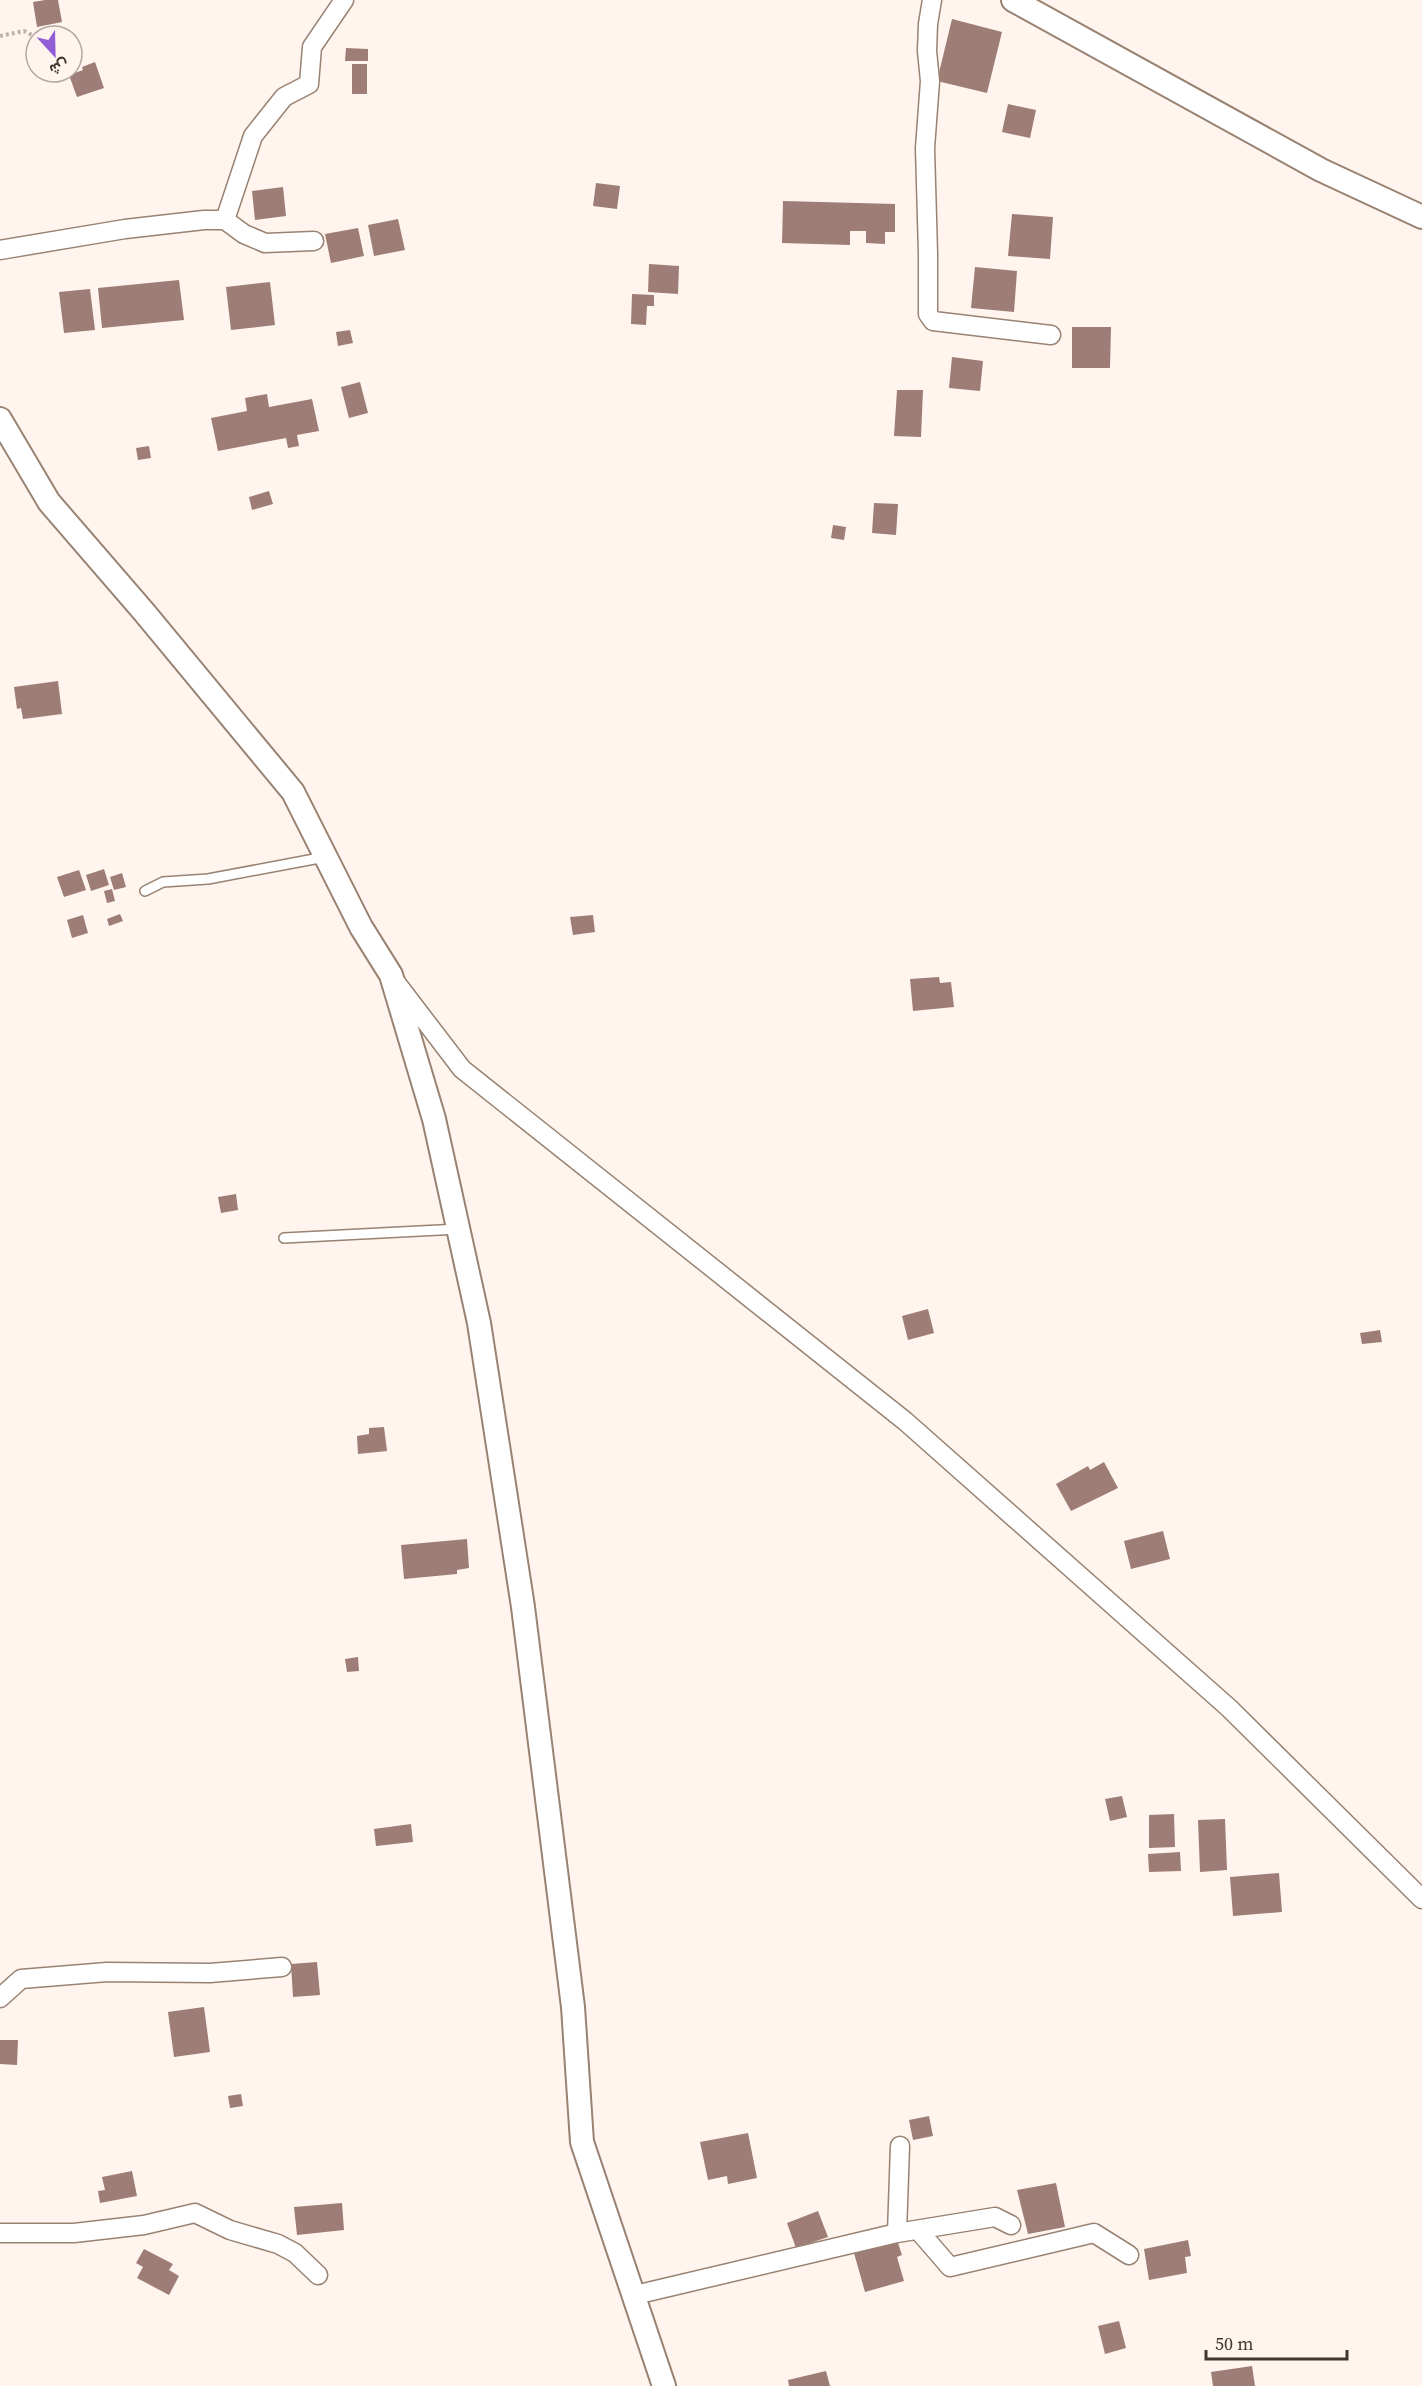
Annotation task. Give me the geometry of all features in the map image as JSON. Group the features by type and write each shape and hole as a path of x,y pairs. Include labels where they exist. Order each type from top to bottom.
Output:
{"street":[{"path":"225,220 253,136 284,97 309,84 312,46 344,0"},
{"path":"932,0 927,51 930,81 925,148 928,314 933,321 1051,335"},
{"path":"1013,0 1321,170 1422,217"},
{"path":"0,250 172,222 225,220 244,234 265,243 314,241"},
{"path":"0,419 49,502 144,612 293,792 361,927 403,993 462,1069 905,1421 1229,1708 1422,1899"},
{"path":"391,975 434,1119 479,1323 523,1607 573,2007 582,2142 664,2386"},
{"path":"0,1998 21,1979 107,1972 210,1973 282,1967"},
{"path":"897,2233 900,2146"},
{"path":"0,2234 74,2233 144,2225 195,2213 230,2230 278,2244 296,2253 318,2275"},
{"path":"635,2295 897,2233 995,2217 1011,2225"},
{"path":"918,2230 950,2267 1094,2233 1129,2255"}],"lane":[{"path":"144,891 163,882 208,879 325,857"},
{"path":"284,1238 459,1229"}],"path":[{"path":"0,36 24,31"}],"building":[{"path":"58,0 62,22 37,24 33,2"},
{"path":"952,19 1002,32 987,93 937,81"},
{"path":"346,48 368,49 368,61 345,61"},
{"path":"95,62 104,88 77,97 72,84 84,84 84,66"},
{"path":"352,64 367,64 367,94 352,94"},
{"path":"1008,104 1036,110 1030,138 1002,132"},
{"path":"596,183 620,186 617,209 593,206"},
{"path":"283,187 286,216 255,220 252,191"},
{"path":"783,201 895,204 895,232 885,232 885,244 866,243 866,231 850,231 850,245 782,243"},
{"path":"1012,214 1053,217 1050,259 1008,256"},
{"path":"398,219 405,250 374,256 368,225"},
{"path":"358,228 364,256 331,263 325,234"},
{"path":"649,264 679,266 678,294 648,292"},
{"path":"975,267 1017,271 1014,312 971,308"},
{"path":"179,280 184,320 102,328 98,288"},
{"path":"270,282 275,325 231,330 226,287"},
{"path":"90,289 95,330 64,333 59,292"},
{"path":"632,294 654,295 654,306 647,306 646,325 631,324"},
{"path":"1072,327 1111,327 1110,368 1072,368"},
{"path":"350,330 353,343 338,346 336,332"},
{"path":"952,357 983,361 980,391 949,388"},
{"path":"360,382 368,413 349,418 341,387"},
{"path":"897,390 923,390 921,437 894,436"},
{"path":"267,394 269,407 312,399 319,431 297,435 299,446 288,448 286,438 218,451 211,418 247,411 245,398"},
{"path":"149,446 151,458 138,460 136,448"},
{"path":"269,491 273,504 252,510 249,497"},
{"path":"874,503 898,504 896,535 872,533"},
{"path":"833,525 846,527 844,540 831,538"},
{"path":"58,681 62,714 23,719 21,708 17,709 14,687"},
{"path":"104,869 109,885 91,891 86,875"},
{"path":"79,870 86,890 64,897 57,877"},
{"path":"122,873 126,887 114,890 110,877"},
{"path":"112,889 115,901 107,903 104,891"},
{"path":"120,914 123,921 109,926 107,919"},
{"path":"83,915 88,933 72,938 67,920"},
{"path":"593,915 595,932 573,935 570,917"},
{"path":"939,977 940,983 951,982 954,1007 913,1011 910,979"},
{"path":"236,1194 238,1210 221,1213 218,1197"},
{"path":"928,1309 934,1333 908,1340 902,1316"},
{"path":"1380,1330 1382,1342 1362,1344 1360,1333"},
{"path":"384,1427 387,1451 358,1454 357,1436 369,1434 369,1428"},
{"path":"1104,1462 1118,1488 1071,1511 1056,1484 1088,1466 1090,1470"},
{"path":"1163,1531 1170,1559 1131,1569 1124,1541"},
{"path":"467,1539 469,1568 457,1570 457,1574 404,1579 401,1545"},
{"path":"358,1657 359,1671 347,1672 345,1659"},
{"path":"1122,1796 1127,1817 1110,1821 1105,1799"},
{"path":"1174,1814 1175,1847 1149,1848 1149,1815"},
{"path":"1225,1819 1227,1870 1200,1872 1198,1820"},
{"path":"411,1824 413,1842 376,1846 374,1829"},
{"path":"1180,1852 1181,1871 1149,1872 1148,1854"},
{"path":"1279,1873 1282,1912 1233,1916 1230,1877"},
{"path":"317,1962 320,1995 293,1997 291,1964"},
{"path":"204,2007 210,2052 174,2057 168,2012"},
{"path":"0,2040 18,2040 17,2065 0,2064"},
{"path":"241,2094 243,2106 230,2108 228,2096"},
{"path":"929,2116 933,2136 913,2140 909,2120"},
{"path":"748,2133 757,2178 728,2184 727,2176 708,2180 700,2142"},
{"path":"132,2171 137,2196 100,2203 98,2191 105,2190 102,2177"},
{"path":"1056,2183 1065,2227 1028,2234 1017,2190"},
{"path":"342,2203 344,2230 297,2235 294,2207"},
{"path":"818,2211 828,2237 796,2248 787,2223"},
{"path":"897,2240 902,2255 897,2257 904,2281 865,2292 854,2253"},
{"path":"1188,2240 1191,2256 1185,2257 1187,2273 1149,2280 1144,2249"},
{"path":"144,2249 173,2264 169,2270 179,2276 169,2295 137,2278 143,2267 136,2263"},
{"path":"1119,2321 1126,2348 1105,2354 1098,2326"},
{"path":"1252,2366 1255,2386 1213,2386 1211,2372"},
{"path":"826,2371 830,2386 789,2386 788,2380"}]}
